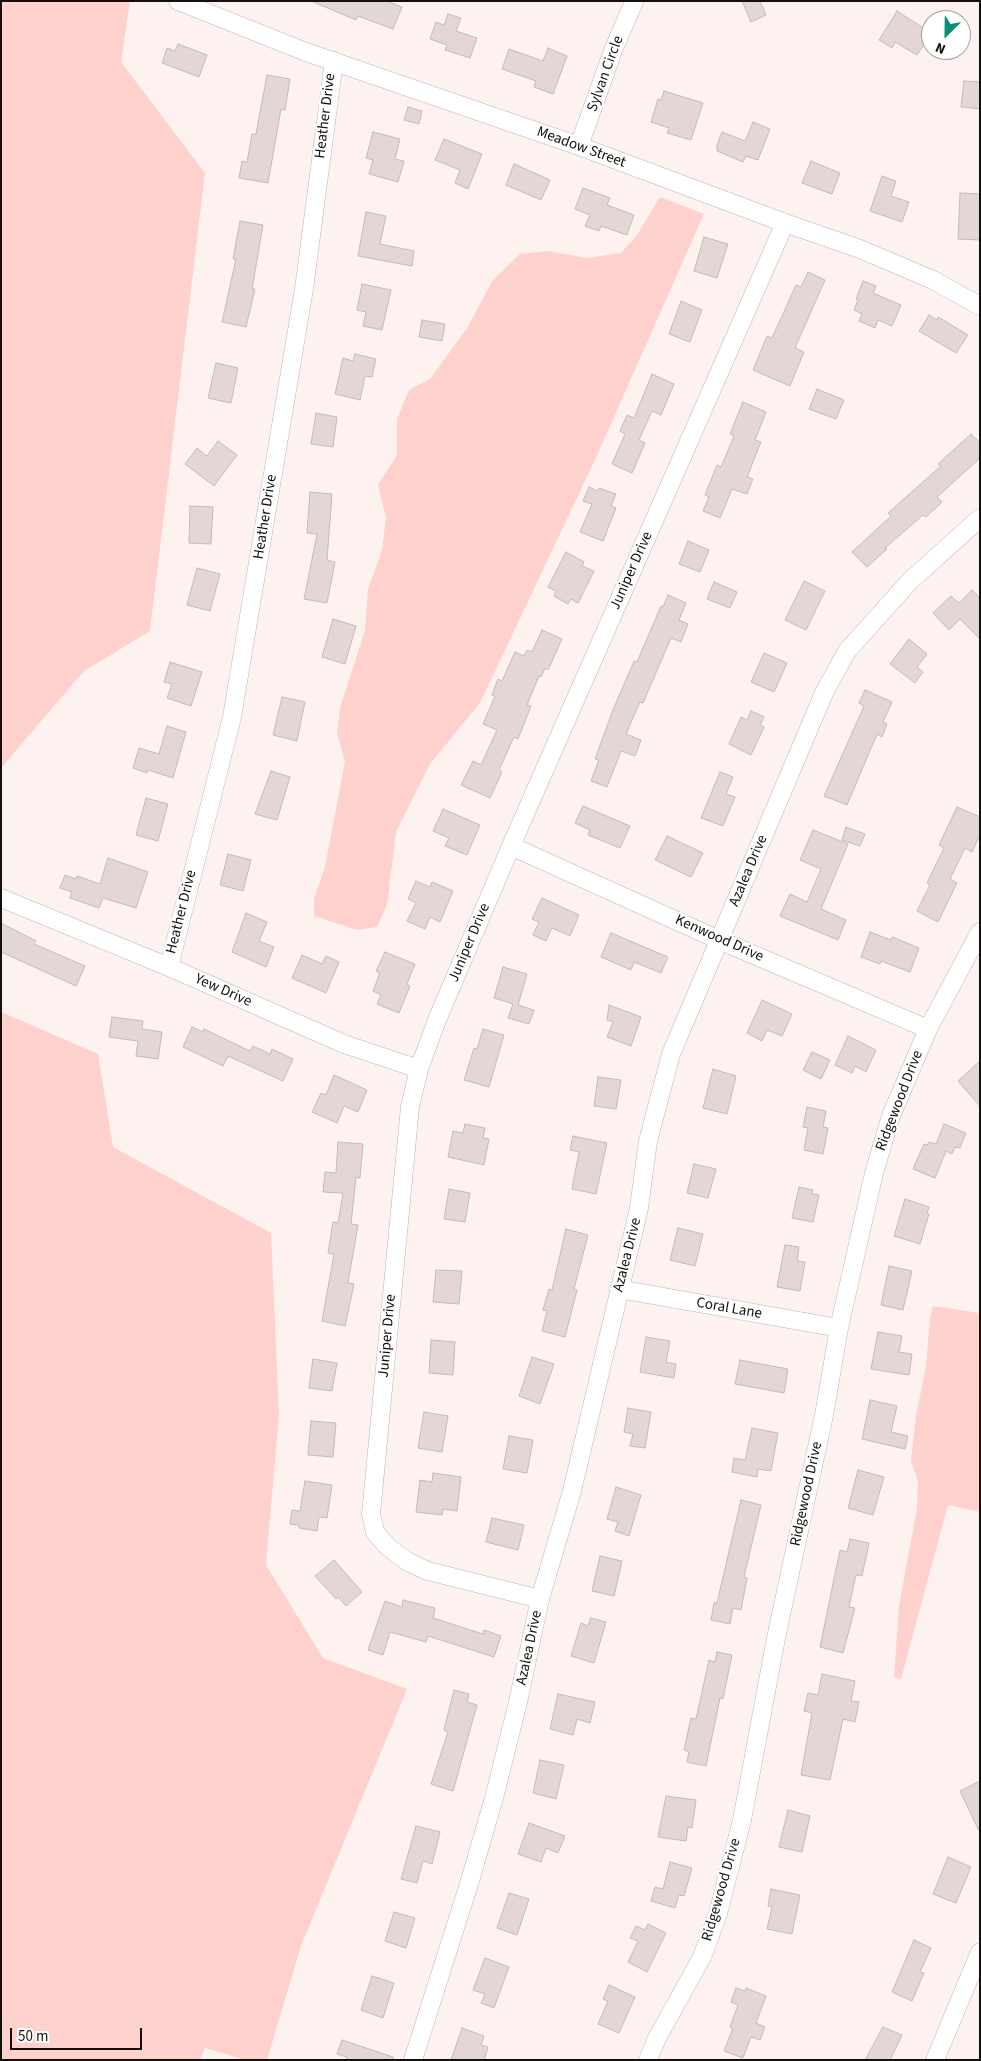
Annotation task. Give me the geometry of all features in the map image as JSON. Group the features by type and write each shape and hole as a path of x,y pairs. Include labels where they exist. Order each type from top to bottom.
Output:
{"street":[{"name":"Meadow Street","path":"178,1 201,6 306,52 579,146 860,249 933,280 980,306"},
{"name":"Sylvan Circle","path":"579,146 614,48 634,2"},
{"name":"Heather Drive","path":"169,966 232,717 304,289 334,61"},
{"name":"Juniper Drive","path":"540,1599 428,1571 408,1562 388,1547 375,1532 371,1514 410,1107 419,1069 511,846 785,223"},
{"name":"Azalea Drive","path":"413,2060 469,1884 494,1798 518,1702 540,1599 572,1491 639,1208 648,1141 671,1054 824,693 847,651 910,581 980,518"},
{"name":"Kenwood Drive","path":"511,846 719,940 928,1029"},
{"name":"Yew Drive","path":"1,898 169,966 344,1044 419,1069"},
{"name":"Ridgewood Drive","path":"648,2060 657,2038 702,1957 718,1914 742,1820 776,1638 824,1415 839,1328 874,1173 891,1116 928,1029 980,932"},
{"name":"Coral Lane","path":"619,1289 839,1328"},
{"path":"935,2060 980,1952"}],"shaded area":[{"path":"1,1 130,1 121,62 205,173 150,631 84,671 1,768"},
{"path":"660,197 704,214 594,462 480,703 430,764 396,832 387,905 377,927 357,930 314,916 314,899 325,867 345,762 337,733 340,708 365,630 368,589 382,551 386,518 378,485 397,455 397,419 409,390 430,379 467,328 493,280 520,254 548,251 587,258 621,253 637,235"},
{"path":"1,1012 98,1054 113,1147 271,1233 279,1414 266,1565 323,1658 407,1689 301,1946 267,2060 245,2060 205,2048 200,2060 1,2060"},
{"path":"933,1306 980,1313 980,1512 948,1505 901,1679 894,1677 899,1606 917,1508 918,1481 911,1461 916,1416 926,1366 930,1318"}],"building":[{"path":"311,1 387,1 402,7 393,29 358,16 356,20"},
{"path":"742,1 760,1 766,15 751,22"},
{"path":"897,11 921,27 921,49 917,55 895,42 892,48 879,40"},
{"path":"448,14 461,18 456,31 477,38 470,58 445,50 447,45 430,39 436,22 444,25"},
{"path":"178,44 207,55 199,77 162,63 167,48 175,51"},
{"path":"548,48 567,56 553,94 534,87 536,81 502,69 509,49 543,61"},
{"path":"267,75 290,79 285,110 281,109 268,183 239,178 242,161 247,162 252,134 256,134"},
{"path":"964,81 980,82 980,109 961,107"},
{"path":"664,91 703,103 691,140 667,133 669,128 651,122 658,99 661,100"},
{"path":"408,107 422,111 419,124 404,120"},
{"path":"753,122 770,129 758,160 746,156 743,162 717,151 717,145 722,132 745,141"},
{"path":"373,132 400,139 395,159 404,161 398,182 369,174 373,160 366,158"},
{"path":"444,139 482,154 468,189 455,183 460,170 435,160"},
{"path":"811,161 840,173 832,194 802,183"},
{"path":"514,164 550,180 541,200 506,185"},
{"path":"882,176 896,181 891,196 909,202 902,222 870,211"},
{"path":"583,188 610,198 607,205 634,215 627,235 601,226 599,231 585,226 590,215 575,209"},
{"path":"960,193 980,194 980,240 958,239"},
{"path":"366,212 386,216 380,244 414,251 412,266 358,256"},
{"path":"240,221 263,225 252,289 255,289 246,327 222,322 236,259 233,259"},
{"path":"704,237 728,244 717,278 694,271"},
{"path":"808,272 825,280 795,348 804,352 790,386 753,370 767,336 772,338 796,285 801,287"},
{"path":"863,281 876,286 873,293 901,305 892,326 878,320 875,328 859,321 862,314 854,310"},
{"path":"362,284 391,290 382,330 363,326 366,312 357,310"},
{"path":"681,301 702,310 690,342 669,334"},
{"path":"929,315 937,320 938,317 968,335 956,353 919,331"},
{"path":"422,320 445,324 442,341 419,337"},
{"path":"355,354 376,359 372,377 365,376 360,400 335,394 343,358 353,361"},
{"path":"216,363 238,368 231,403 208,398"},
{"path":"652,374 674,384 661,415 652,411 639,440 645,443 632,473 612,464 625,434 620,431 627,415 634,418"},
{"path":"817,389 844,400 836,419 809,409"},
{"path":"743,402 766,412 755,440 761,442 747,477 753,479 747,494 732,489 720,518 703,511 709,497 705,495 717,465 721,467 734,436 730,434"},
{"path":"316,413 337,417 333,447 311,444"},
{"path":"971,434 980,443 980,458 937,497 942,502 926,517 923,515 885,548 887,549 867,567 852,552 891,516 888,513 941,466 938,464"},
{"path":"218,441 237,455 214,486 185,464 197,448 207,456"},
{"path":"589,487 598,491 599,488 616,494 611,506 616,508 603,541 580,532 592,504 583,501"},
{"path":"310,492 332,494 327,560 335,562 327,603 304,599 317,534 307,533"},
{"path":"190,506 213,507 211,544 189,543"},
{"path":"688,541 709,550 700,572 679,564"},
{"path":"566,552 584,562 582,566 594,571 578,603 571,599 568,604 554,596 556,591 548,587"},
{"path":"197,568 220,574 210,611 187,605"},
{"path":"804,581 825,591 806,630 785,620"},
{"path":"714,582 737,592 730,608 707,599"},
{"path":"972,590 980,598 980,639 960,619 949,630 933,613 951,596 959,603"},
{"path":"668,595 686,603 679,620 688,624 681,642 671,638 643,703 640,702 626,734 641,740 635,756 621,751 607,787 591,781 599,760 595,759 634,661 637,662 661,606 663,607"},
{"path":"333,619 356,626 345,664 322,657"},
{"path":"542,630 562,639 548,670 545,668 541,677 539,676 527,705 531,706 518,739 514,737 499,770 502,772 490,798 461,785 473,761 481,765 497,730 483,724 495,696 492,695 498,679 502,681 515,652 524,656 527,650 532,652"},
{"path":"909,639 927,654 917,667 923,672 915,683 890,664"},
{"path":"764,653 787,663 774,692 751,682"},
{"path":"170,662 202,672 191,706 167,698 172,684 164,682"},
{"path":"865,690 892,702 883,722 887,724 882,737 877,734 847,805 824,796 864,706 859,703"},
{"path":"282,697 305,702 297,741 273,735"},
{"path":"751,711 764,717 760,725 764,727 751,755 729,744 741,717 747,720"},
{"path":"167,726 186,732 173,778 148,770 147,773 133,768 139,748 159,754"},
{"path":"271,771 290,777 277,820 255,814"},
{"path":"720,772 733,777 726,794 735,797 723,826 701,818"},
{"path":"146,798 168,804 158,841 136,835"},
{"path":"583,806 630,826 620,848 588,835 590,830 575,823"},
{"path":"957,807 980,817 980,835 972,852 965,848 950,879 957,883 938,922 917,911 930,885 927,883 944,848 939,845"},
{"path":"443,809 480,825 467,855 445,846 449,838 433,831"},
{"path":"846,827 865,834 860,846 842,840"},
{"path":"813,830 848,844 821,909 846,920 838,940 780,916 790,894 807,902 821,869 800,860"},
{"path":"667,836 703,853 691,877 655,860"},
{"path":"228,854 251,860 243,891 220,885"},
{"path":"108,858 148,872 136,908 103,898 99,908 70,898 72,892 60,888 65,875 76,879 77,876 100,884"},
{"path":"416,881 430,887 432,882 453,891 440,922 430,917 425,929 407,921 416,903 408,899"},
{"path":"542,898 579,915 570,936 552,928 546,941 533,935 539,922 532,919"},
{"path":"246,913 267,922 259,941 274,947 266,967 232,952"},
{"path":"1,923 36,941 34,944 85,966 76,986 1,952"},
{"path":"870,932 891,940 892,937 919,948 910,972 881,961 880,964 861,957"},
{"path":"611,933 668,957 661,973 634,962 631,970 601,957"},
{"path":"385,952 415,964 407,984 410,986 399,1013 377,1004 381,995 373,991 380,973 376,971"},
{"path":"302,955 322,964 326,956 339,962 326,993 292,978"},
{"path":"503,967 527,974 518,1005 534,1010 529,1024 508,1018 513,1004 494,998"},
{"path":"762,1000 792,1014 782,1036 767,1030 762,1041 747,1033"},
{"path":"609,1005 641,1017 631,1046 607,1037 613,1022 607,1020"},
{"path":"112,1017 143,1021 142,1029 162,1032 158,1059 136,1056 138,1041 109,1037"},
{"path":"192,1027 203,1032 204,1029 250,1051 253,1046 270,1054 272,1049 293,1059 283,1081 228,1056 223,1066 183,1047"},
{"path":"483,1029 504,1035 489,1087 464,1080 474,1048 477,1049"},
{"path":"848,1036 876,1050 866,1072 855,1066 852,1073 835,1065"},
{"path":"812,1052 830,1060 821,1079 803,1070"},
{"path":"980,1061 980,1106 958,1081"},
{"path":"713,1069 736,1076 727,1114 703,1108"},
{"path":"334,1075 367,1090 358,1112 344,1106 337,1123 312,1112 321,1093 326,1095"},
{"path":"598,1077 621,1080 616,1109 594,1106"},
{"path":"807,1107 826,1111 823,1127 828,1128 823,1154 804,1150 808,1128 803,1127"},
{"path":"465,1124 485,1128 483,1138 489,1139 484,1165 448,1157 453,1131 463,1133"},
{"path":"944,1124 966,1133 960,1148 955,1147 952,1154 946,1151 935,1178 913,1169 924,1144 927,1145 929,1142 936,1144"},
{"path":"573,1136 607,1143 596,1194 572,1189 579,1152 570,1150"},
{"path":"338,1142 363,1144 360,1178 356,1177 351,1224 358,1225 348,1283 354,1284 345,1326 322,1321 334,1254 328,1253 333,1222 338,1223 343,1193 323,1192 325,1172 336,1173"},
{"path":"694,1164 716,1169 708,1198 687,1193"},
{"path":"799,1187 813,1190 812,1194 819,1195 813,1222 792,1218"},
{"path":"449,1189 470,1193 465,1222 444,1219"},
{"path":"905,1199 929,1207 927,1213 929,1214 920,1244 894,1236"},
{"path":"678,1228 703,1234 695,1266 670,1260"},
{"path":"566,1229 588,1235 574,1289 577,1290 565,1337 542,1331 547,1311 543,1310 549,1289 552,1290"},
{"path":"785,1245 799,1247 797,1261 805,1262 800,1291 777,1287"},
{"path":"889,1266 912,1271 903,1310 881,1305"},
{"path":"436,1270 462,1271 459,1304 433,1302"},
{"path":"878,1332 902,1336 899,1352 912,1354 909,1375 871,1369"},
{"path":"646,1337 670,1341 666,1362 676,1364 674,1378 640,1372"},
{"path":"431,1340 455,1342 453,1375 429,1373"},
{"path":"532,1357 554,1364 540,1404 519,1396"},
{"path":"313,1359 337,1363 332,1391 309,1388"},
{"path":"740,1360 788,1369 784,1393 735,1384"},
{"path":"870,1400 897,1406 891,1432 908,1436 905,1449 862,1439"},
{"path":"628,1408 651,1412 645,1448 630,1446 633,1434 624,1432"},
{"path":"424,1412 448,1416 442,1452 418,1448"},
{"path":"311,1421 336,1423 333,1457 308,1455"},
{"path":"752,1428 778,1433 771,1471 758,1469 757,1477 732,1472 734,1458 745,1460"},
{"path":"509,1436 533,1440 527,1473 503,1469"},
{"path":"858,1470 884,1477 873,1515 848,1508"},
{"path":"433,1473 461,1477 457,1511 443,1509 442,1515 416,1512 420,1480 432,1482"},
{"path":"305,1481 332,1485 327,1518 319,1517 317,1531 299,1528 299,1525 290,1524 292,1510 300,1511"},
{"path":"616,1487 641,1495 629,1536 615,1531 618,1522 607,1519"},
{"path":"741,1500 761,1505 744,1577 747,1578 741,1610 733,1608 730,1624 711,1620 714,1603 717,1603"},
{"path":"492,1518 524,1525 518,1550 486,1542"},
{"path":"850,1539 869,1543 862,1576 856,1575 849,1607 855,1608 843,1653 820,1647 840,1550 847,1552"},
{"path":"600,1556 622,1561 614,1596 592,1591"},
{"path":"334,1560 362,1592 346,1606 338,1597 336,1599 315,1576"},
{"path":"403,1600 435,1608 433,1618 483,1634 484,1630 501,1636 494,1657 428,1636 426,1642 390,1632 383,1655 368,1650 385,1601 402,1607"},
{"path":"591,1618 606,1622 594,1663 571,1656 581,1623 588,1626"},
{"path":"717,1652 732,1655 723,1699 720,1698 706,1766 687,1762 689,1752 684,1750 691,1718 696,1719 709,1660 715,1662"},
{"path":"822,1674 855,1681 851,1701 859,1702 855,1722 843,1719 830,1780 801,1775 812,1713 804,1711 808,1693 818,1695"},
{"path":"454,1690 469,1694 467,1702 477,1705 453,1791 431,1784 448,1732 444,1730"},
{"path":"558,1694 595,1702 590,1723 577,1719 573,1735 550,1729"},
{"path":"540,1760 564,1765 556,1799 533,1793"},
{"path":"980,1781 980,1833 960,1791"},
{"path":"666,1796 696,1800 692,1828 688,1827 686,1841 658,1837"},
{"path":"788,1810 810,1816 802,1852 779,1847"},
{"path":"529,1823 565,1836 558,1853 546,1848 541,1862 518,1854"},
{"path":"416,1826 440,1832 432,1864 423,1861 417,1883 401,1879"},
{"path":"948,1857 971,1867 956,1903 933,1894"},
{"path":"670,1862 692,1868 684,1896 679,1895 675,1908 651,1901 655,1887 663,1889"},
{"path":"771,1889 800,1895 792,1934 767,1929 772,1907 768,1906"},
{"path":"509,1893 529,1899 517,1935 497,1928"},
{"path":"394,1912 415,1918 406,1948 385,1941"},
{"path":"648,1924 666,1933 647,1972 628,1962 638,1941 630,1938 636,1926 645,1930"},
{"path":"914,1940 931,1948 920,1972 924,1973 912,2001 892,1992"},
{"path":"485,1958 509,1967 494,2008 481,2003 485,1994 473,1990"},
{"path":"372,1976 394,1983 383,2018 361,2010"},
{"path":"609,1985 635,1997 619,2033 598,2024 608,2001 603,1999"},
{"path":"736,1988 745,1991 746,1988 766,1996 756,2023 765,2027 760,2040 751,2037 743,2058 724,2051 733,2028 730,2027 738,2005 731,2002"},
{"path":"883,2027 902,2035 890,2060 865,2060"},
{"path":"462,2028 484,2036 481,2045 488,2047 484,2060 451,2060"},
{"path":"342,2040 393,2057 393,2060 346,2060 347,2057 337,2054"}]}
